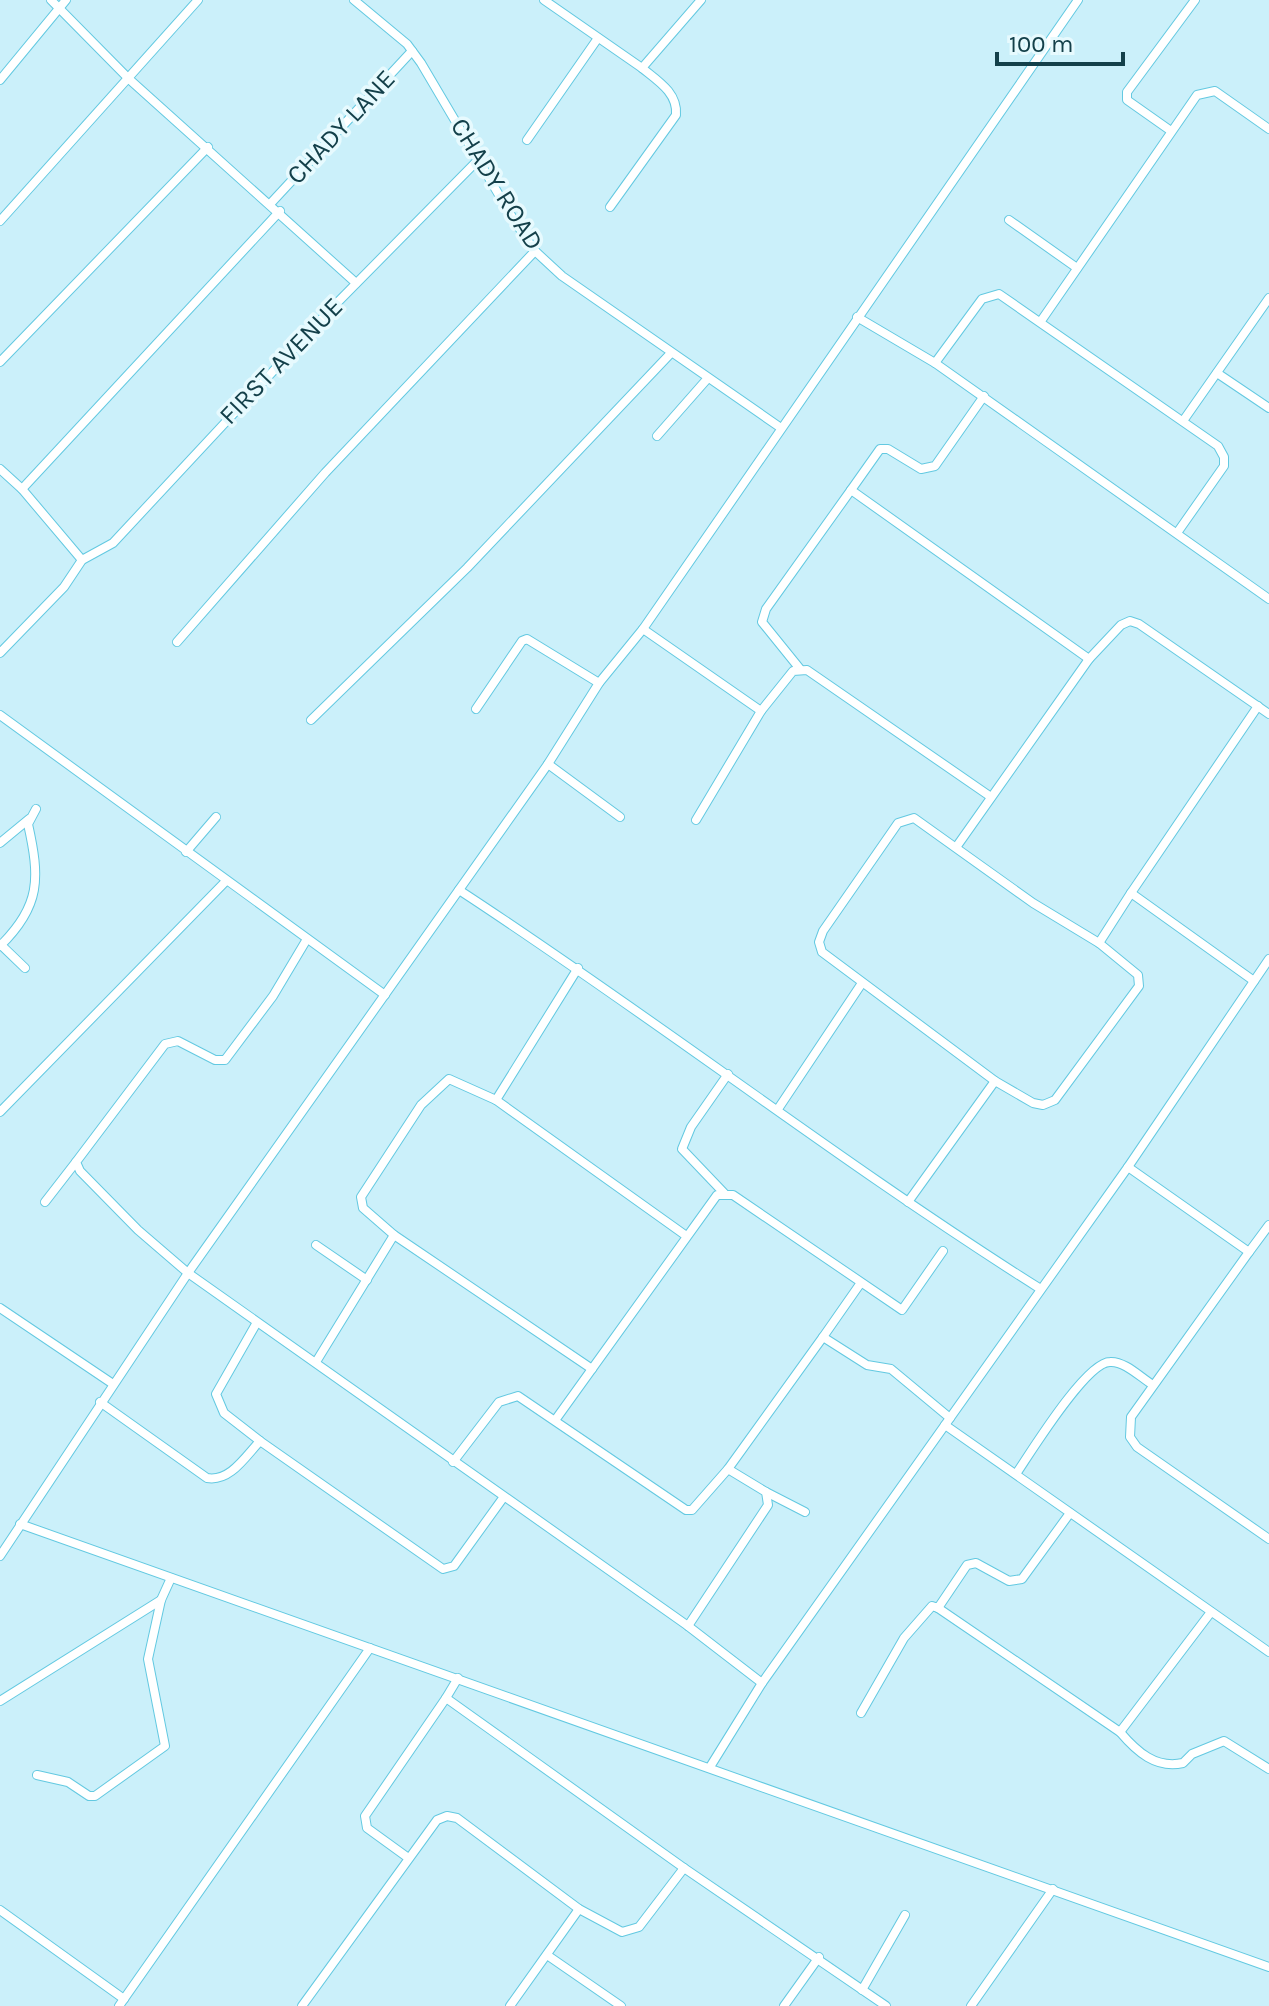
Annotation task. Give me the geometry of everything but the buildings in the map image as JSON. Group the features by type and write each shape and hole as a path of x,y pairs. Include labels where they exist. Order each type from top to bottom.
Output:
{"street":[{"path":"51,0 129,79 280,211 356,283"},
{"path":"0,80 66,0"},
{"path":"0,221 198,0"},
{"name":"CHADY ROAD","path":"354,0 412,51 535,251 562,276 781,428"},
{"path":"544,0 642,68 670,92 675,101 676,115 610,207"},
{"path":"642,68 701,0"},
{"path":"0,1556 188,1273 548,764 599,683 643,629 1078,0"},
{"path":"1171,131 1133,106 1127,100 1127,92 1195,0"},
{"path":"527,140 598,38"},
{"name":"CHADY LANE","path":"271,203 412,51"},
{"path":"1041,321 1197,95 1215,91 1269,129"},
{"path":"0,362 208,147"},
{"name":"FIRST AVENUE","path":"82,560 113,543 356,283 479,159"},
{"path":"22,489 280,211"},
{"path":"1009,220 1077,268"},
{"path":"177,642 325,473 535,251"},
{"path":"935,363 982,299 990,294 999,294 1041,321 1218,446 1224,457 1224,466 1177,533"},
{"path":"1183,421 1269,298"},
{"path":"857,317 984,396 1269,599"},
{"path":"311,720 467,568 671,353"},
{"path":"1217,373 1269,408"},
{"path":"657,436 708,378"},
{"path":"800,669 762,622 766,609 875,452 888,449 921,469 935,466 984,396"},
{"path":"0,469 22,489 82,560 64,587 0,653"},
{"path":"851,490 1089,659"},
{"path":"957,846 1089,659 1121,625 1130,621 1139,624 1269,714"},
{"path":"643,629 761,711"},
{"path":"476,709 522,641 527,639 599,683"},
{"path":"696,820 761,711 793,671 800,669 807,670 991,797"},
{"path":"1099,943 1258,706"},
{"path":"0,715 385,995"},
{"path":"548,764 620,817"},
{"path":"0,843 29,819 36,809"},
{"path":"186,852 216,817"},
{"path":"25,968 0,945 21,926 32,908 35,855 29,819"},
{"path":"904,819 923,822 957,846 1033,903 1099,943 1138,975 1139,986 1068,1084 1055,1100 1043,1105 995,1081 822,952 819,942 831,919 898,823 904,819"},
{"path":"0,1112 226,881"},
{"path":"459,890 578,968 908,1202 1039,1288"},
{"path":"1131,893 1254,981"},
{"path":"45,1202 165,1044 178,1041 215,1060 225,1060 233,1054 307,939"},
{"path":"710,1767 762,1683 948,1422 1039,1288 1128,1167 1269,959"},
{"path":"496,1100 578,968"},
{"path":"778,1109 862,983"},
{"path":"728,1074 691,1127 682,1149 724,1193 766,1216 860,1284 902,1310 943,1251"},
{"path":"592,1369 394,1235 363,1208 361,1197 421,1105 449,1079 496,1100 685,1235"},
{"path":"908,1202 995,1081"},
{"path":"76,1162 80,1171 138,1230 188,1273 256,1324 316,1362 503,1498 688,1626 762,1683"},
{"path":"1128,1167 1249,1252"},
{"path":"556,1419 685,1235 717,1195 724,1193"},
{"path":"1269,1225 1153,1385 1128,1427 1137,1447 1269,1539"},
{"path":"316,1362 394,1235"},
{"path":"316,1245 367,1280"},
{"path":"453,1462 499,1402 518,1396 686,1510 698,1508 860,1284"},
{"path":"0,1308 113,1384"},
{"path":"256,1324 216,1394 224,1413 260,1441 443,1569 454,1566 503,1498"},
{"path":"823,1337 867,1365 891,1369 948,1422 1016,1474 1266,1650 1269,1637"},
{"path":"1016,1474 1060,1411 1098,1366 1108,1361 1120,1363 1153,1385"},
{"path":"100,1402 207,1478 218,1480 227,1475 260,1441"},
{"path":"728,1469 805,1512"},
{"path":"688,1626 768,1505 766,1492"},
{"path":"938,1608 971,1562 1009,1581 1022,1579 1070,1513"},
{"path":"20,1524 1269,1967"},
{"path":"37,1775 68,1782 89,1796 95,1796 165,1746 148,1659 161,1600 171,1578"},
{"path":"0,1701 161,1600"},
{"path":"861,1713 904,1638 932,1606 1120,1732 1134,1748 1154,1762 1183,1763 1192,1754 1224,1741 1269,1769"},
{"path":"1120,1732 1211,1612"},
{"path":"0,1910 122,2002 370,1648"},
{"path":"407,1857 367,1828 365,1816 458,1678"},
{"path":"446,1698 684,1868 819,1957 886,2006"},
{"path":"302,2006 407,1857 437,1820 447,1816 457,1818 579,1909 622,1932 630,1933 639,1927 684,1868"},
{"path":"971,2006 1053,1889"},
{"path":"510,2006 579,1909"},
{"path":"862,1990 905,1915"},
{"path":"547,1955 621,2006"},
{"path":"784,2006 819,1957"}]}
